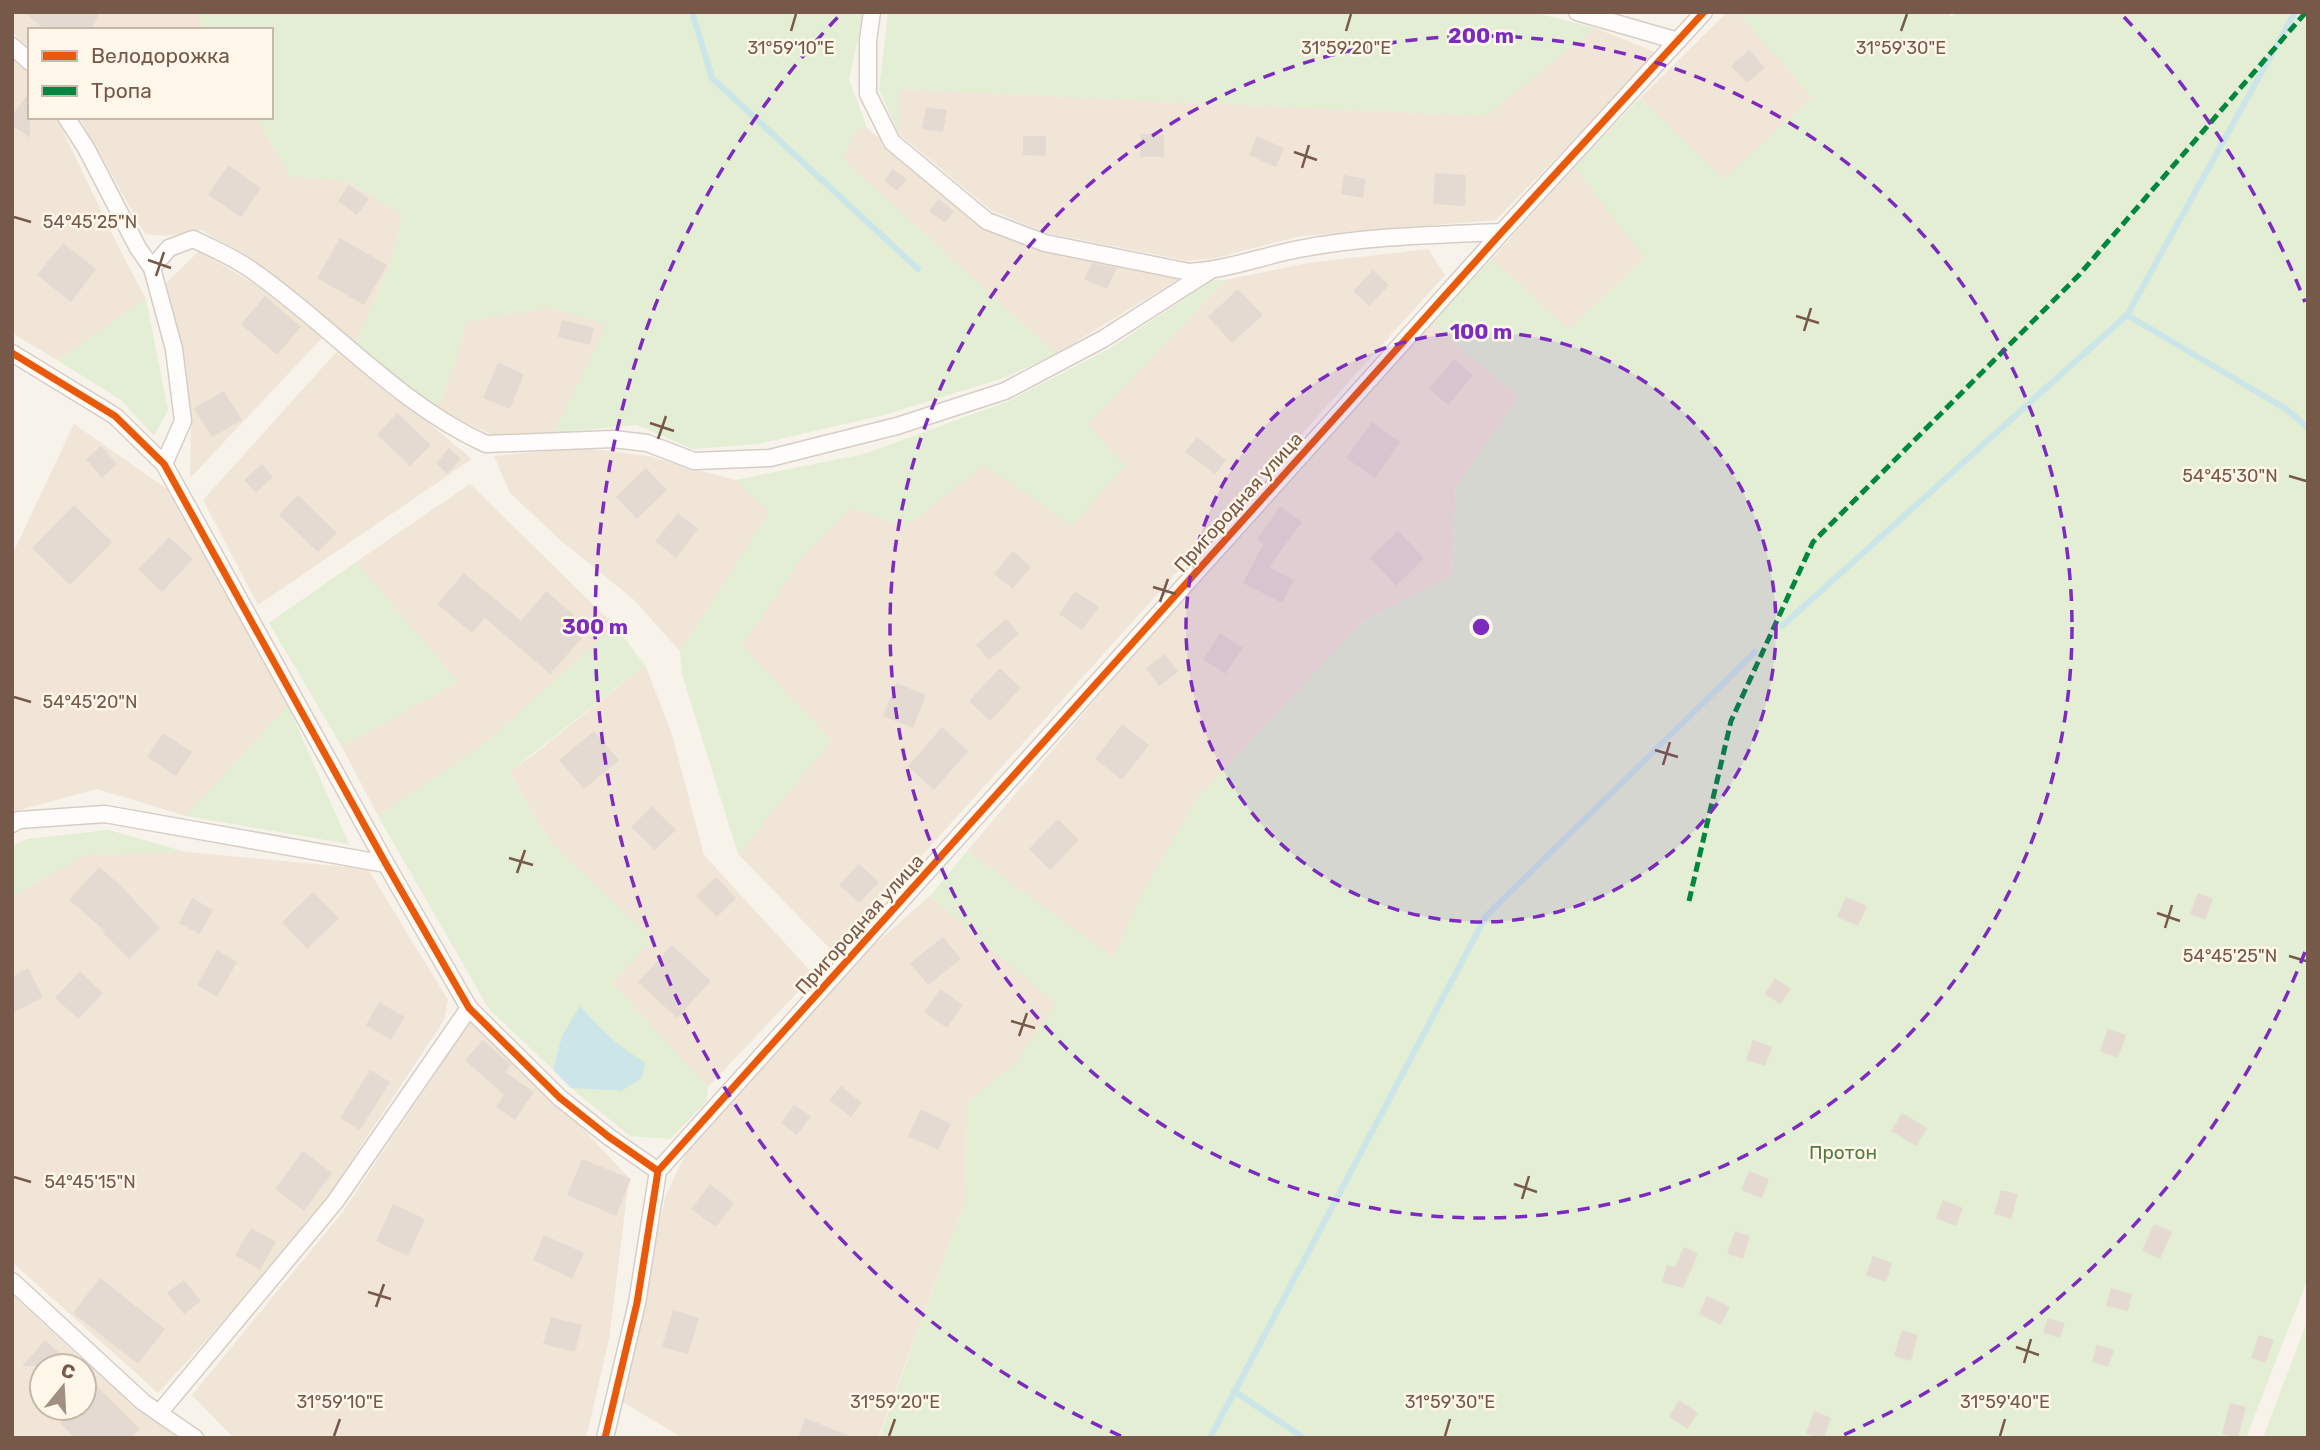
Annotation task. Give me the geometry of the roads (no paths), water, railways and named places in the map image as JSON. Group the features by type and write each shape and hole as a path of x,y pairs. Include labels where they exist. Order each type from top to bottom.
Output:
{"street":[{"path":"872,12 867,40 868,94 892,142 987,221 1045,243 1189,271 1211,270 1300,249 1402,237 1502,232"},
{"path":"1577,12 1678,41"},
{"name":"Пригородная улица","path":"658,1171 1502,232 1704,12"},
{"path":"12,46 28,60"},
{"path":"67,119 86,148 138,248 152,268 174,349 183,421 164,464"},
{"path":"152,268 169,248 193,239 249,268 424,407 486,444 614,439 647,443 694,461 770,458 897,426 1005,391 1103,339 1211,270"},
{"path":"12,353 115,416 164,464 468,1008 560,1098 610,1138 658,1171 637,1303 605,1438"},
{"path":"12,824 19,820 105,814 386,864"},
{"path":"160,1412 335,1202 468,1008"},
{"path":"12,1281 143,1402 195,1438"}],"water":[{"path":"580,1006 610,1037 645,1062 642,1078 621,1091 571,1088 553,1070 562,1036"}],"waterway":[{"path":"692,12 712,78 918,269"},
{"path":"1782,626 2127,315 2295,12"},
{"path":"2127,315 2286,409 2308,428"},
{"path":"1210,1438 1486,916 1755,652"},
{"path":"1234,1391 1304,1438"}],"park label":[{"name":"Протон","path":"1843,1152"}]}
